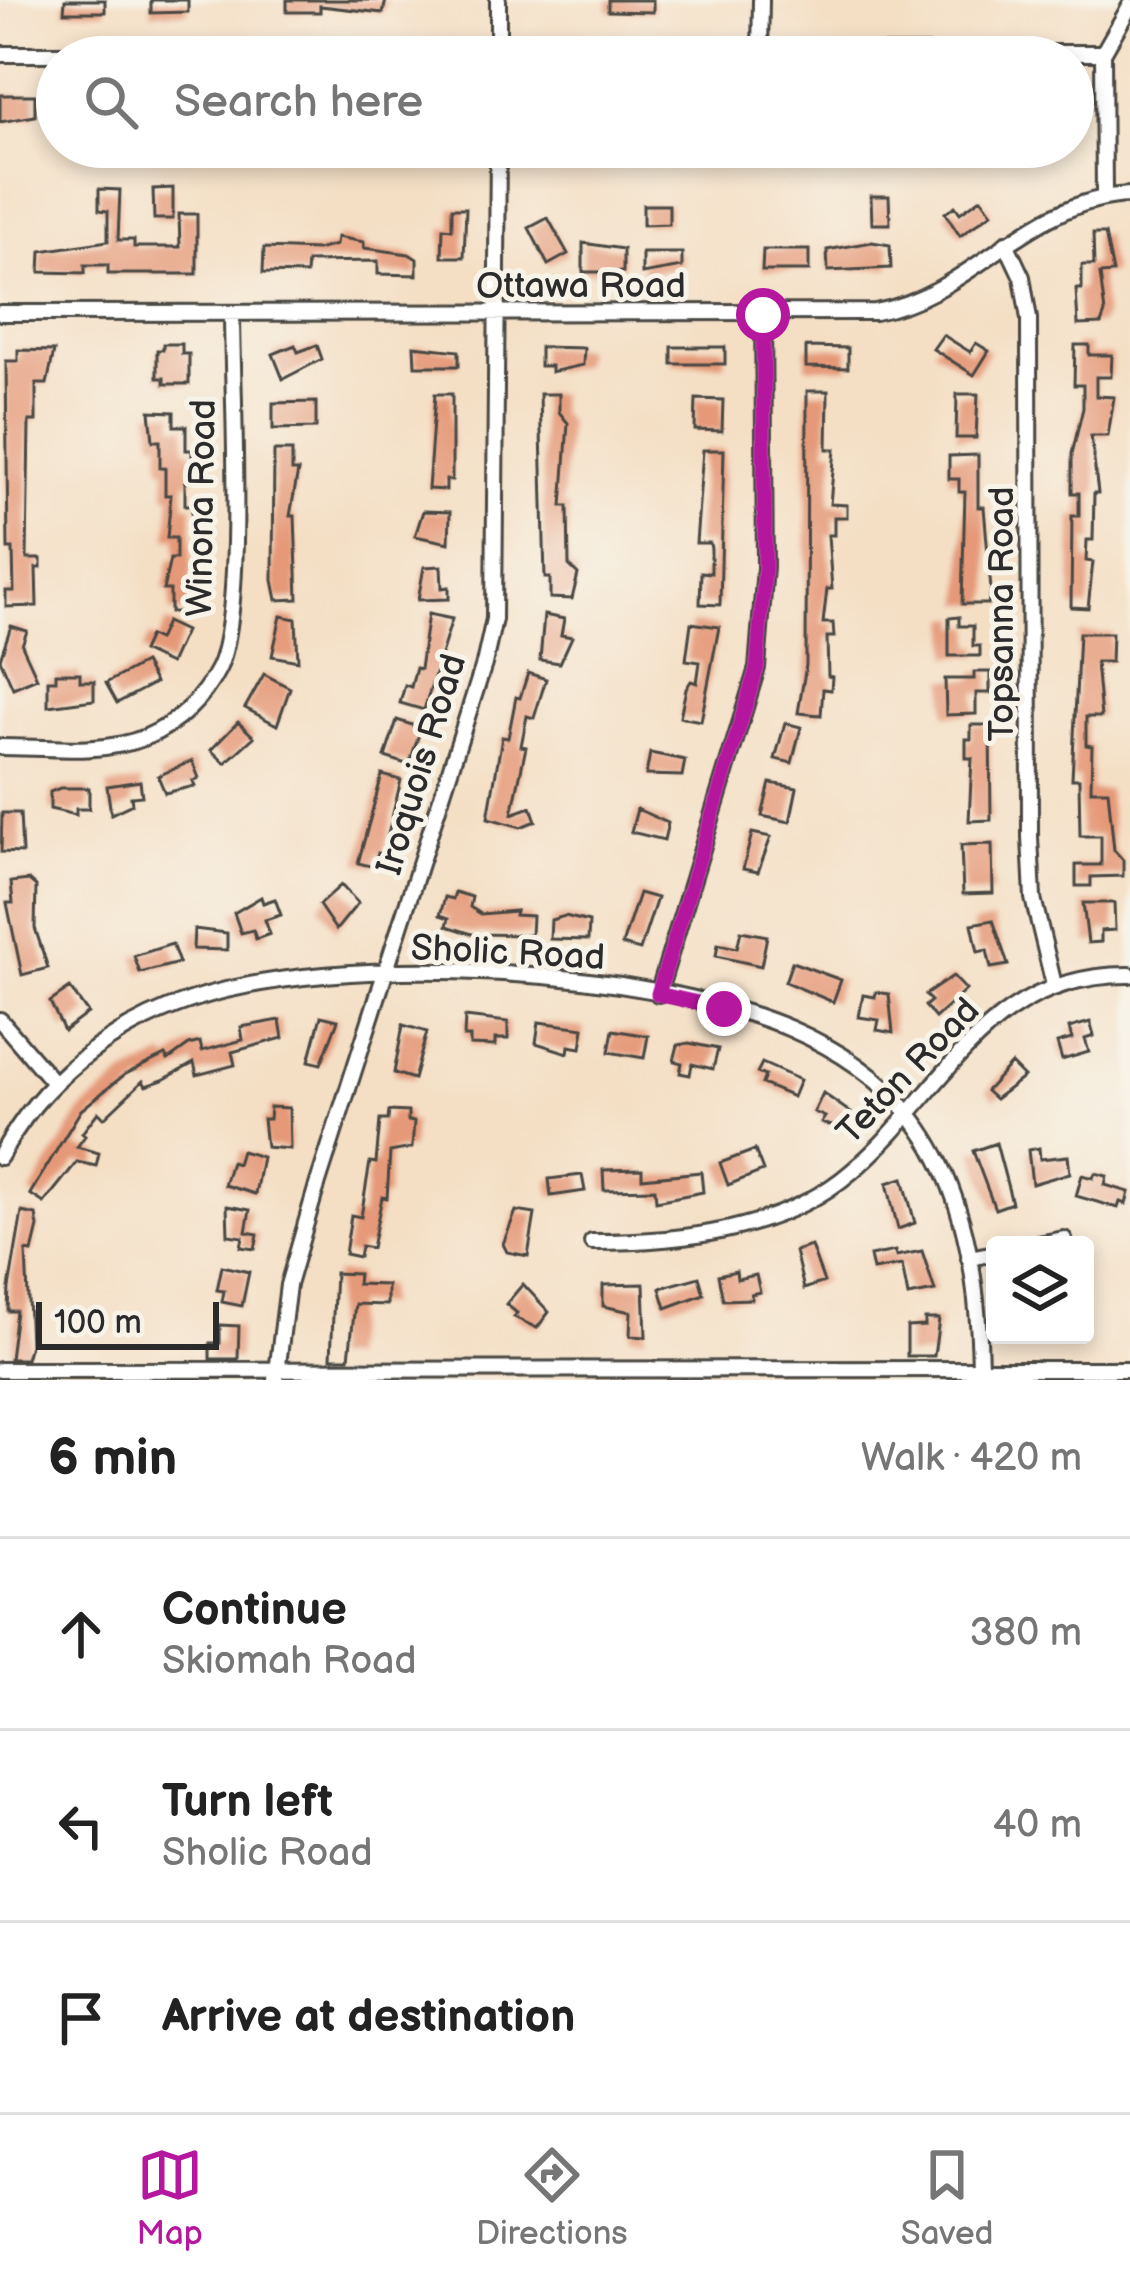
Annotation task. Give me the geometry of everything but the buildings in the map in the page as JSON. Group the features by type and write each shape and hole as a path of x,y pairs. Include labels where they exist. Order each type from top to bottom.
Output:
{"street":[{"path":"498,0 498,36"},
{"path":"760,0 760,36"},
{"path":"1104,196 1103,53 1130,6"},
{"path":"1094,53 1103,53"},
{"path":"0,54 36,54"},
{"name":"Iroquois Road","path":"276,1375 289,1285 494,619 497,168"},
{"name":"Ottawa Road","path":"0,313 763,315 908,307 957,283 1048,215 1104,196 1130,195"},
{"name":"Topsanna Road","path":"1006,243 1022,278 1029,319 1030,837 1033,898 1054,986"},
{"name":"Winona Road","path":"0,747 83,748 146,737 187,711 219,667 232,609 232,314"},
{"path":"658,994 757,668 765,567 763,315"},
{"name":"Sholic Road","path":"0,1157 54,1083 119,1031 189,1000 284,978 385,975 544,979 658,994 785,1026 820,1042 855,1064 908,1114 940,1167 969,1258 980,1375"},
{"name":"Teton Road","path":"592,1242 658,1242 761,1222 848,1175 995,1018 1054,986 1130,975"},
{"path":"0,1020 54,1083"},
{"path":"969,1258 986,1255"},
{"path":"0,1370 276,1375 980,1375 1130,1370"}],"route":[{"path":"724,1009 658,994 757,668 765,567 763,315"}]}
